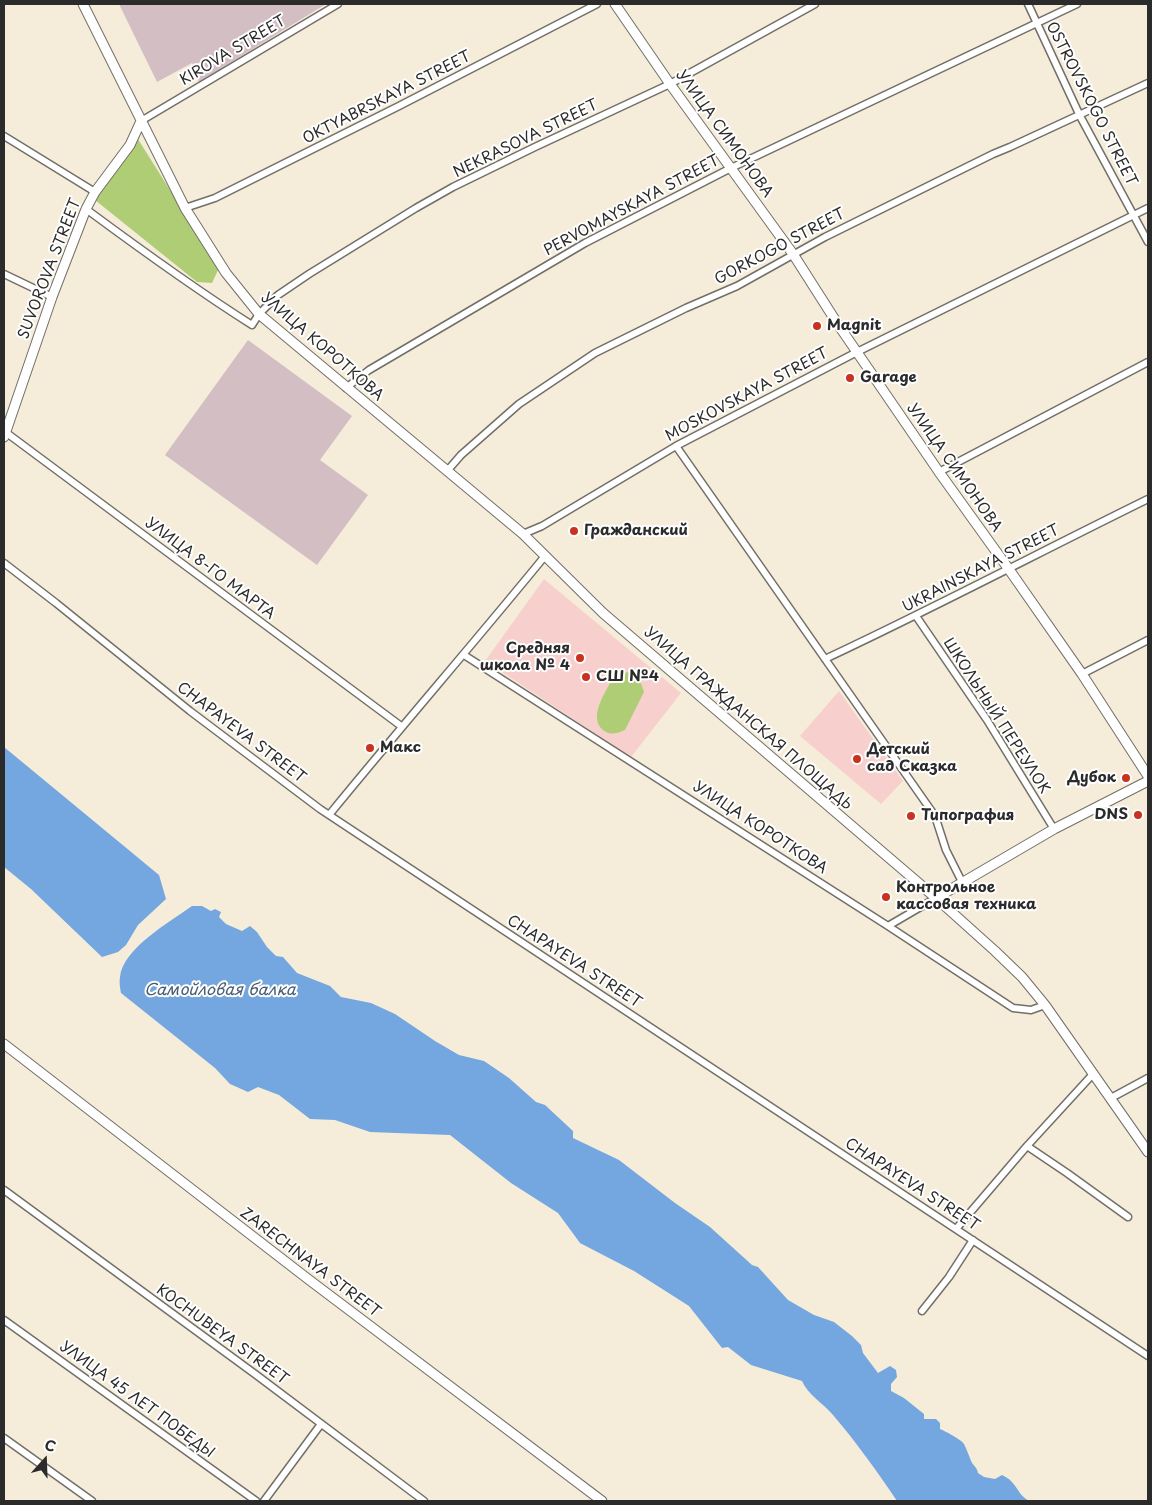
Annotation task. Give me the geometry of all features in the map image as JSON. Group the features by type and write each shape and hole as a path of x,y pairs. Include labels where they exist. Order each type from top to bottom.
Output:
{"street":[{"name":"УЛИЦА КОРОТКОВА","path":"83,4 185,208 226,273 259,314 346,388 448,470 523,534 545,556"},
{"name":"KIROVA STREET","path":"141,121 338,4"},
{"name":"OKTYABRSKAYA STREET","path":"185,208 215,198 597,4"},
{"name":"УЛИЦА СИМОНОВА","path":"615,4 670,84 793,254 938,472 1082,674 1148,776"},
{"name":"NEKRASOVA STREET","path":"259,314 278,295 309,274 453,188 535,146 670,84 815,4"},
{"name":"OSTROVSKOGO STREET","path":"1028,4 1080,116 1148,242"},
{"name":"PERVOMAYSKAYA STREET","path":"346,388 369,370 585,243 731,168 1077,4"},
{"name":"GORKOGO STREET","path":"448,470 462,455 520,404 595,353 686,308 737,286 793,254 993,154 1080,116 1148,83"},
{"name":"SUVOROVA STREET","path":"4,434 52,297 86,209 95,192 130,145 141,121"},
{"path":"4,136 95,192"},
{"name":"MOSKOVSKAYA STREET","path":"523,534 542,526 676,446 857,352 1148,208"},
{"path":"86,209 214,301 252,325 259,314"},
{"path":"4,274 52,297"},
{"path":"938,472 1148,362"},
{"name":"УЛИЦА 8-ГО МАРТА","path":"4,434 401,726"},
{"path":"676,446 935,816 946,850 962,882"},
{"name":"UKRAINSKAYA STREET","path":"825,659 916,616 1008,568 1148,500"},
{"path":"329,815 401,726 464,655 545,556"},
{"name":"УЛИЦА ГРАЖДАНСКАЯ ПЛОЩАДЬ","path":"545,556 603,613 936,898"},
{"name":"CHAPAYEVA STREET","path":"4,563 190,711 329,815 1148,1356"},
{"name":"ШКОЛЬНЫЙ ПЕРЕУЛОК","path":"916,616 987,720 1054,829"},
{"path":"1082,674 1148,640"},
{"name":"УЛИЦА КОРОТКОВА","path":"464,655 1013,1008 1031,1010 1045,1005"},
{"path":"888,926 1054,829 1148,781"},
{"path":"936,898 996,951 1022,977 1045,1005 1148,1152"},
{"name":"ZARECHNAYA STREET","path":"4,1044 308,1280 602,1501"},
{"path":"956,1229 1027,1146 1093,1074"},
{"path":"1111,1098 1148,1078"},
{"path":"1027,1146 1128,1217"},
{"name":"KOCHUBEYA STREET","path":"4,1190 424,1501"},
{"path":"922,1311 949,1277 973,1240"},
{"name":"УЛИЦА 45 ЛЕТ ПОБЕДЫ","path":"4,1320 256,1501"},
{"path":"264,1501 321,1424"},
{"path":"4,1438 92,1501"}],"shaded area":[{"path":"119,4 326,4 199,82 192,63 157,82"},
{"path":"248,340 352,416 320,460 368,495 317,565 165,455"},
{"name":"СШ №4","path":"544,579 681,693 631,757 485,661"},
{"name":"Детский сад Сказка","path":"839,691 903,781 881,804 800,736"}],"green space":[{"path":"136,136 219,268 212,283 197,282 95,200"},
{"path":"628,672 639,678 644,692 625,730 617,733 608,733 599,725 597,718 600,703 614,676"}],"water":[{"name":"Самойловая балка","path":"4,747 159,875 166,899 138,925 126,945 118,952 102,957 31,889 4,867"},
{"name":"Самойловая балка","path":"192,906 202,906 211,911 215,909 221,912 219,917 226,924 242,931 250,926 276,956 283,957 297,973 330,986 341,997 371,1003 395,1014 459,1055 484,1061 509,1078 536,1102 545,1105 573,1131 573,1138 619,1160 710,1227 752,1265 758,1267 788,1300 814,1315 834,1322 852,1336 861,1345 863,1353 878,1373 890,1366 896,1370 897,1377 891,1384 891,1391 904,1398 924,1414 924,1419 936,1419 940,1423 940,1429 963,1442 978,1473 984,1477 995,1479 1002,1475 1011,1481 1022,1496 1030,1501 897,1501 850,1436 829,1411 808,1391 802,1381 751,1365 728,1347 722,1348 689,1306 634,1271 580,1243 558,1213 511,1183 450,1135 370,1132 335,1120 310,1119 279,1095 258,1087 248,1092 230,1084 215,1068 121,993 120,977 123,966 129,956 160,928"}],"place":[{"name":"Magnit","path":"817,326"},
{"name":"Garage","path":"850,378"},
{"name":"Гражданский","path":"574,531"},
{"name":"Средняя школа № 4","path":"580,658"},
{"name":"СШ №4","path":"586,677"},
{"name":"Макс","path":"370,748"},
{"name":"Детский сад Сказка","path":"857,759"},
{"name":"Дубок","path":"1126,778"},
{"name":"DNS","path":"1138,815"},
{"name":"Типография","path":"911,816"},
{"name":"Контрольное кассовая техника","path":"886,897"}]}
